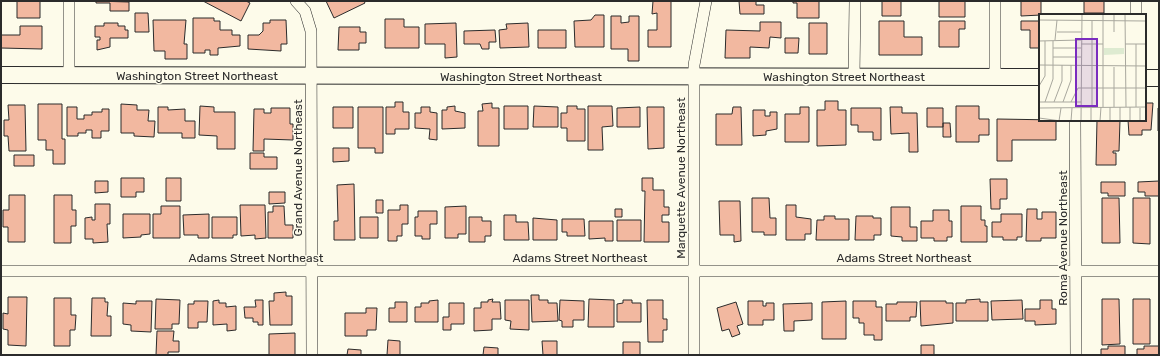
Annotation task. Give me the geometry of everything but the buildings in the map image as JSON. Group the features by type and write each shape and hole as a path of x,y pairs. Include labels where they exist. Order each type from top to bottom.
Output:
{"street":[{"path":"69,1 69,76"},
{"name":"Grand Avenue Northeast","path":"296,1 306,11 311,31 312,355"},
{"name":"Marquette Avenue Northeast","path":"694,355 694,77 695,58 706,1"},
{"path":"854,1 854,77"},
{"path":"995,1 995,76"},
{"path":"1136,1 1136,14"},
{"name":"Washington Street Northeast","path":"1,75 1039,77"},
{"path":"1146,78 1159,78"},
{"name":"Roma Avenue Northeast","path":"1075,121 1076,355"},
{"name":"Adams Street Northeast","path":"1,271 1159,271"}]}
